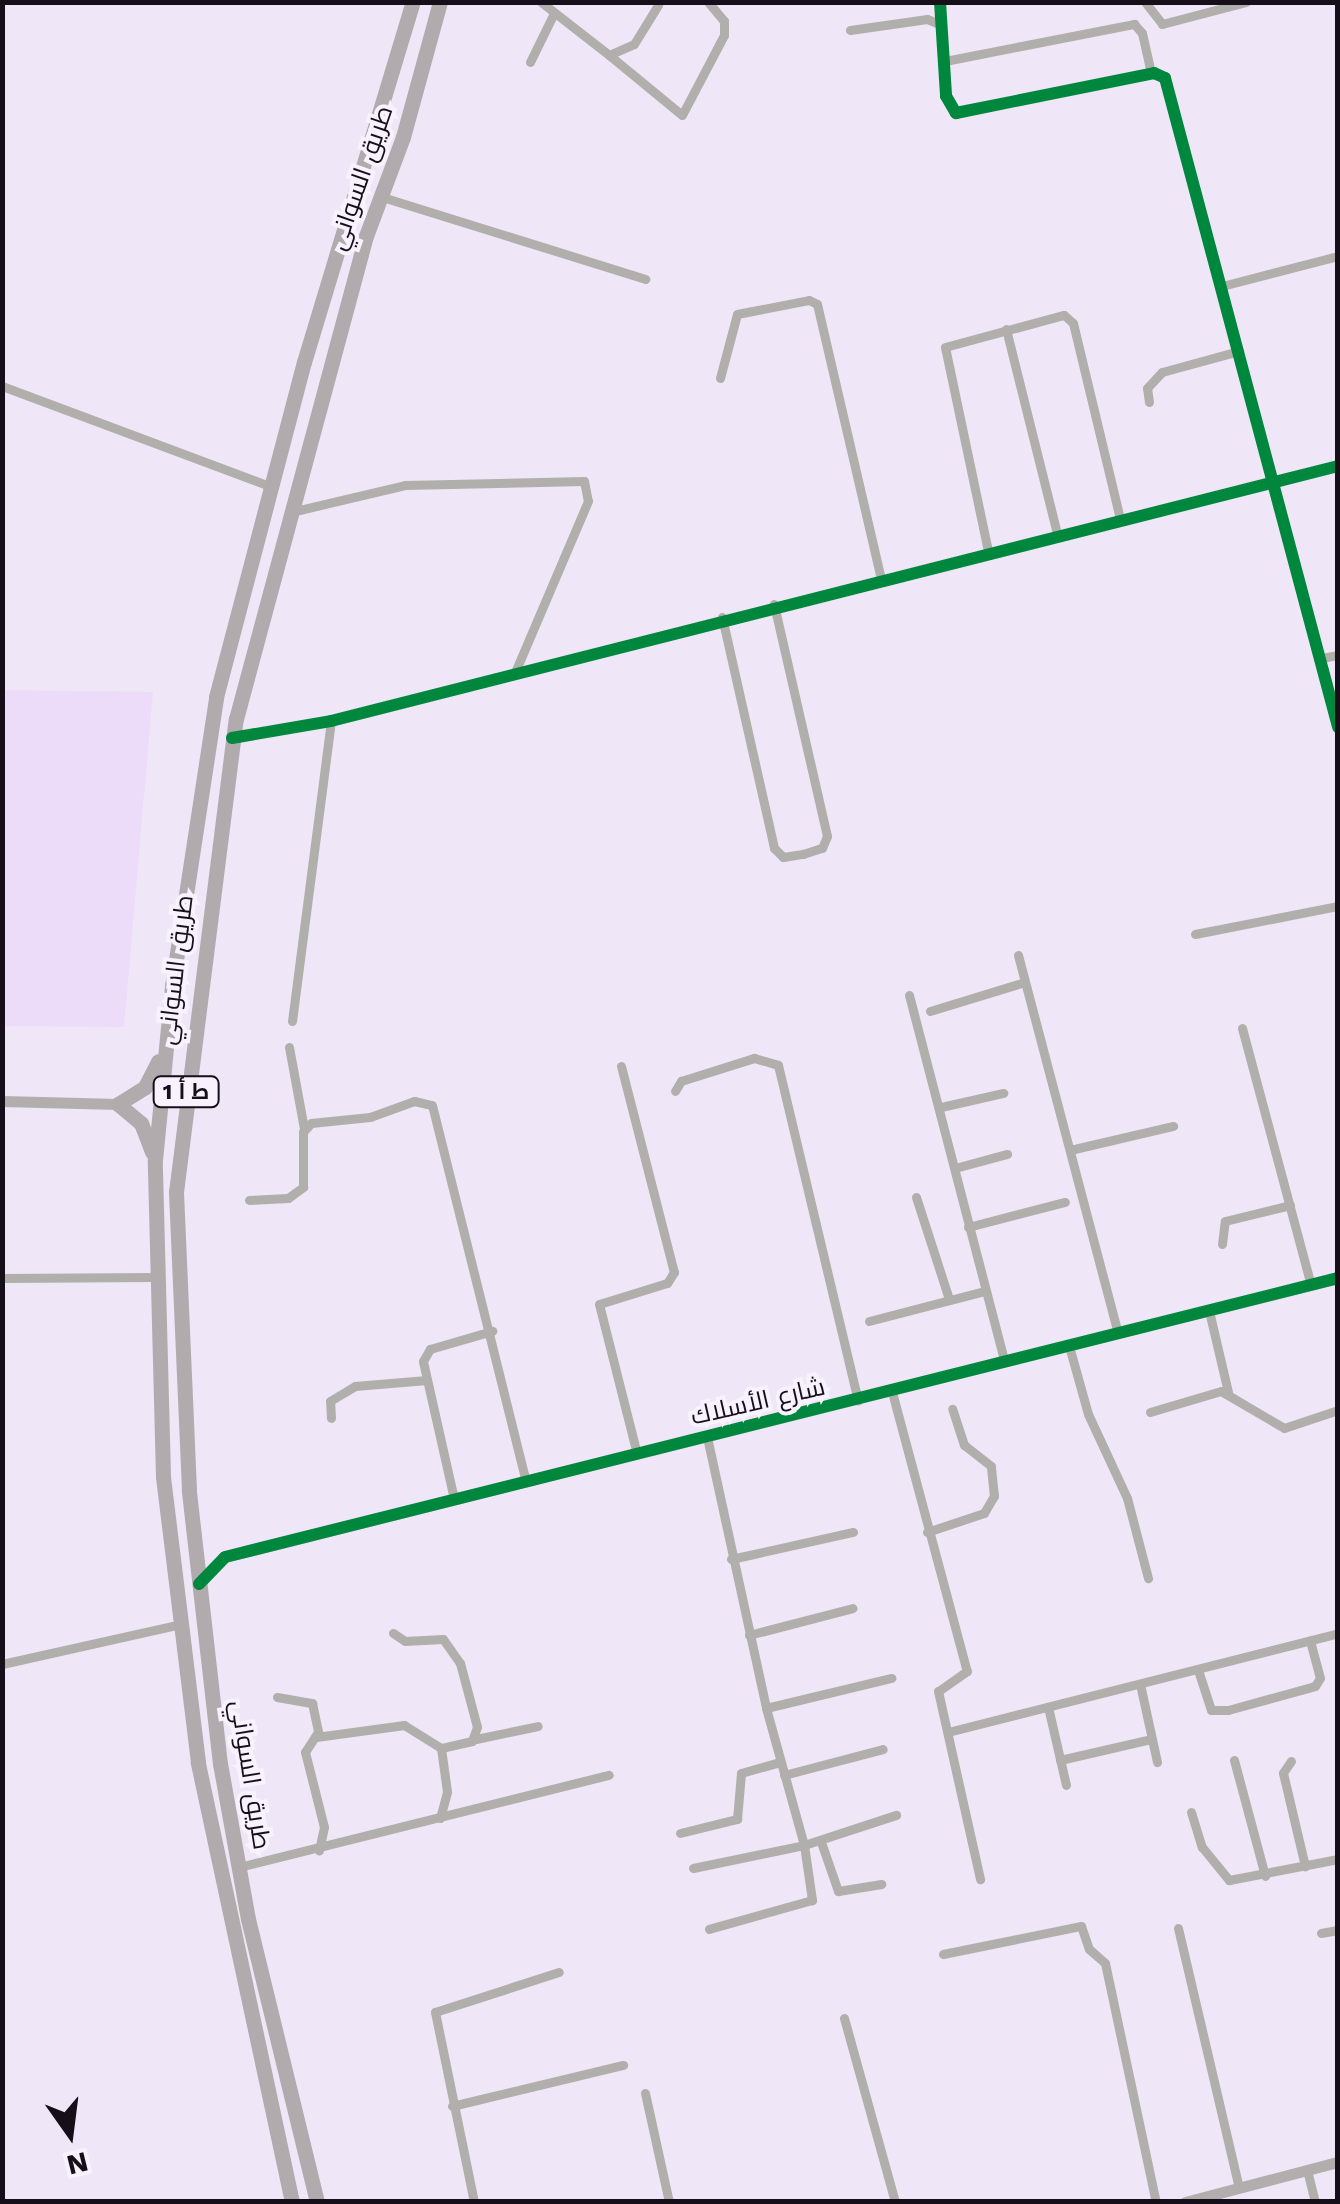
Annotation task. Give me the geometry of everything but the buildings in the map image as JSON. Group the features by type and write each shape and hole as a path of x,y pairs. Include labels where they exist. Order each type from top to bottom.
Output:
{"highway":[{"name":"طريق السواني","path":"292,2202 210,1844 181,1624 163,1476 154,1277 155,1160 165,1038 225,666 272,487 413,2"},
{"name":"طريق السواني","path":"316,2202 239,1867 199,1584 176,1192 232,738 380,196 440,2"},
{"path":"239,615 245,628 261,629"},
{"path":"225,666 248,674"},
{"path":"155,1160 141,1124 118,1104 150,1082 165,1038"}],"street":[{"path":"541,2 682,115 724,35 724,21 708,2"},
{"path":"940,2 946,96 960,114 1152,73"},
{"path":"1145,2 1162,24 1246,2"},
{"path":"609,55 634,44 658,5"},
{"path":"530,62 554,13"},
{"path":"850,30 927,19 942,25"},
{"path":"945,61 1134,24 1142,33 1152,73 1169,87 1338,727"},
{"path":"380,196 646,279"},
{"path":"1222,286 1338,256"},
{"path":"720,378 737,314 800,301 817,304 882,578"},
{"path":"988,551 944,352 948,344 1006,329 1072,318 1120,519"},
{"path":"1006,329 1058,534"},
{"path":"1149,402 1147,388 1162,372 1240,352"},
{"path":"2,386 272,487"},
{"path":"232,738 331,721 722,617 1338,466"},
{"path":"291,512 405,485 584,481 588,501 516,670"},
{"path":"722,617 774,848 783,857 803,854 822,848 828,836 774,604"},
{"path":"1322,658 1338,656"},
{"path":"292,1021 306,875 331,721"},
{"path":"1195,934 1338,906"},
{"path":"1018,956 1118,1333"},
{"path":"930,1011 1025,982"},
{"path":"909,995 1004,1361"},
{"path":"1242,1028 1311,1285"},
{"path":"249,1200 288,1198 304,1187 304,1129 289,1047"},
{"path":"675,1091 681,1081 754,1058 778,1065 858,1400"},
{"path":"621,1066 674,1272 667,1283 598,1304 637,1454"},
{"path":"941,1107 1003,1093"},
{"path":"2,1101 118,1104"},
{"path":"304,1129 414,1101 432,1105 492,1331 526,1481"},
{"path":"1070,1150 1173,1126"},
{"path":"955,1168 1008,1154"},
{"path":"916,1196 949,1300"},
{"path":"968,1227 1065,1202"},
{"path":"1222,1244 1224,1221 1290,1205"},
{"path":"2,1278 154,1277"},
{"name":"شارع الأسلاك","path":"225,1557 1338,1278"},
{"path":"869,1320 986,1291"},
{"path":"1209,1310 1228,1392 1284,1428 1338,1410"},
{"path":"454,1499 423,1361 430,1349 492,1331"},
{"path":"1070,1346 1088,1414 1127,1498 1148,1578"},
{"path":"331,1418 330,1401 355,1386 427,1380"},
{"path":"892,1392 967,1671 938,1691 980,1879"},
{"path":"1150,1412 1228,1392"},
{"path":"927,1532 984,1512 994,1496 992,1469 964,1445 952,1409"},
{"path":"707,1437 766,1708 804,1845 812,1900 709,1929"},
{"path":"731,1559 853,1532"},
{"path":"194,1544 225,1557 199,1584"},
{"path":"749,1635 853,1608"},
{"path":"2,1664 181,1624"},
{"path":"392,1633 406,1640 443,1639 460,1663 476,1739"},
{"path":"948,1732 1338,1634"},
{"path":"1198,1670 1211,1710 1228,1710 1315,1686 1320,1678 1310,1640"},
{"path":"766,1708 890,1678"},
{"path":"1140,1684 1157,1762"},
{"path":"276,1697 308,1698 316,1737"},
{"path":"1048,1707 1066,1786"},
{"path":"319,1850 324,1827 305,1752 316,1737 404,1725 441,1748 538,1726"},
{"path":"1060,1760 1151,1738"},
{"path":"440,1818 447,1792 441,1748"},
{"path":"784,1774 883,1748"},
{"path":"1234,1760 1265,1876"},
{"path":"1291,1761 1283,1774 1306,1866"},
{"path":"680,1833 737,1819 742,1773 780,1762"},
{"path":"239,1867 609,1775"},
{"path":"1191,1812 1220,1873 1230,1880 1338,1859"},
{"path":"693,1868 821,1842 896,1815"},
{"path":"821,1842 838,1891 880,1884"},
{"path":"943,1954 1081,1926 1089,1949 1105,1963 1156,2202"},
{"path":"1178,1928 1239,2188"},
{"path":"1321,1934 1338,1930"},
{"path":"474,2202 434,2022 440,2006 559,1972"},
{"path":"844,2018 895,2202"},
{"path":"452,2106 624,2066"},
{"path":"645,2093 669,2202"},
{"path":"1185,2202 1338,2162"},
{"path":"1307,2170 1315,2202"}],"shaded area":[{"path":"3,690 153,692 124,1027 3,1026"}],"cycle path":[{"path":"940,2 946,96 956,113 1154,73 1165,78 1338,727"},
{"path":"232,738 331,721 1338,466"},
{"path":"199,1584 225,1557 1338,1278"}]}
